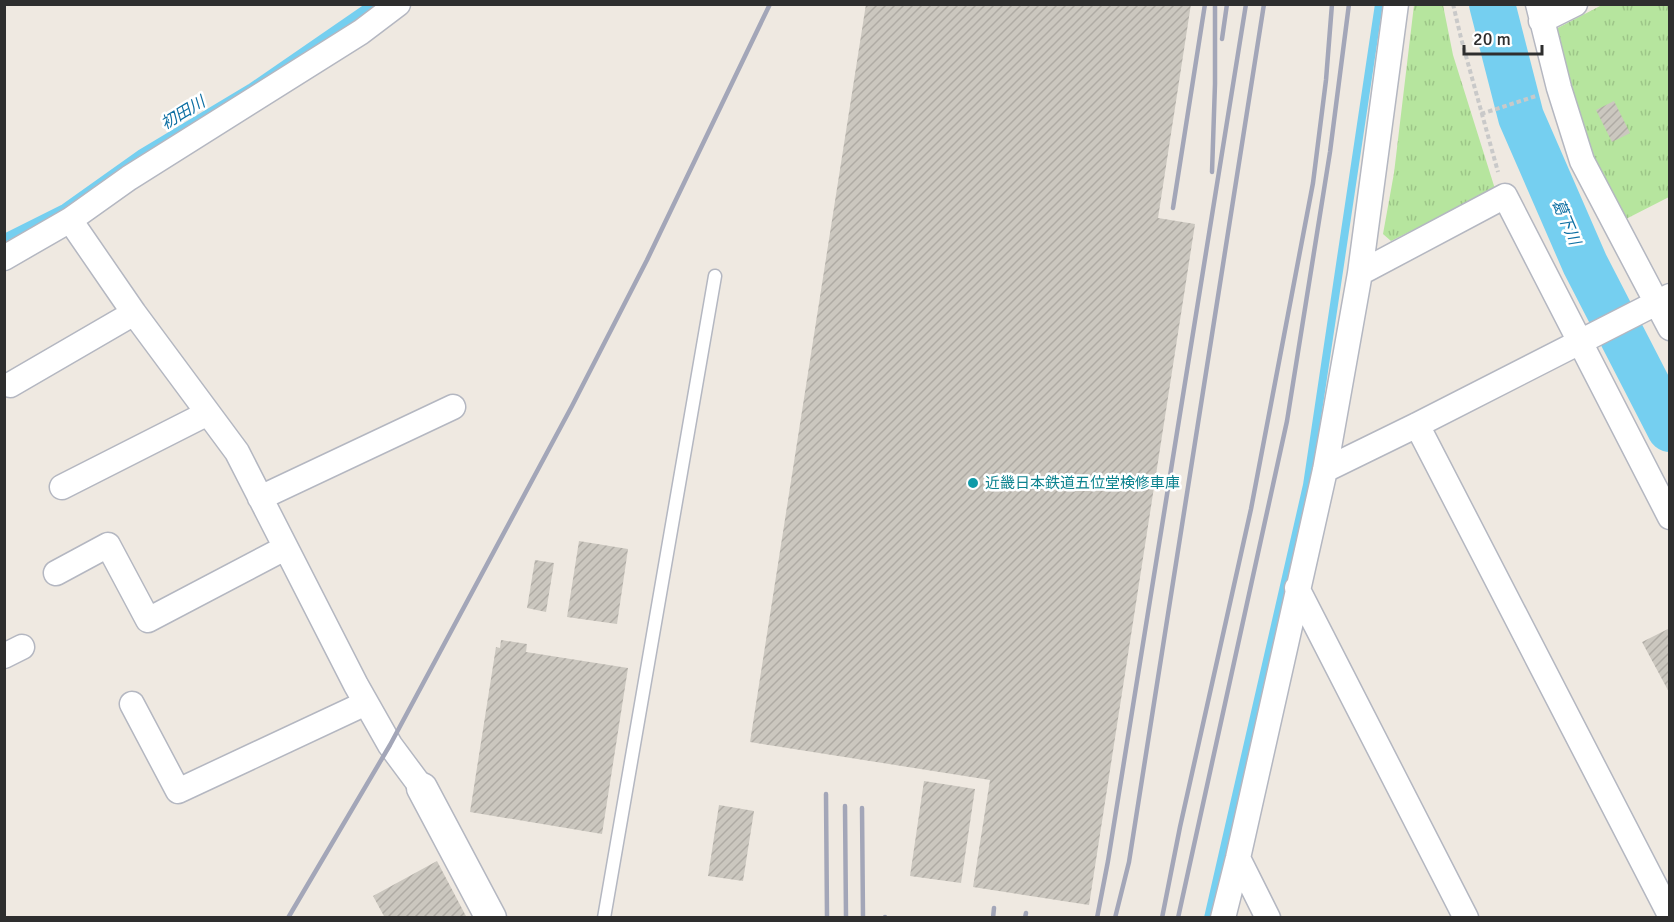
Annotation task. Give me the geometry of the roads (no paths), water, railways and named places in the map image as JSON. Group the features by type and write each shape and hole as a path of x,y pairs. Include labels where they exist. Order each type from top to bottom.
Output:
{"street":[{"path":"4,258 70,220 129,178 361,32 398,4"},
{"path":"1223,918 1325,470 1360,273 1396,4"},
{"path":"1575,4 1540,13 1559,88 1582,161 1663,299 1670,328"},
{"path":"1360,273 1505,196 1670,517"},
{"path":"70,220 134,313 237,452 366,703 390,745 422,788 491,918"},
{"path":"1325,470 1663,299"},
{"path":"10,385 134,313"},
{"path":"260,498 453,406"},
{"path":"62,487 208,413"},
{"path":"1417,425 1670,915"},
{"path":"56,573 108,545 148,620 285,548"},
{"path":"1297,588 1466,918"},
{"path":"132,705 178,791 366,703"},
{"path":"1238,858 1268,918"}],"lane":[{"path":"604,918 715,276"}],"waterway":[{"name":"初田川","path":"4,238 64,208 140,154 250,88 372,4"},
{"path":"1208,918 1307,485 1379,4"},
{"name":"葛下川","path":"1492,4 1521,117 1585,264 1670,429"}],"railway":[{"path":"288,918 390,745 572,406 647,260 770,4"},
{"path":"1173,208 1205,4"},
{"path":"1212,172 1215,4"},
{"path":"1222,39 1227,4"},
{"path":"1097,918 1246,4"},
{"path":"1115,918 1129,862 1264,4"},
{"path":"1162,918 1251,509 1313,183 1326,80 1332,4"},
{"path":"1178,918 1287,421 1330,152 1349,4"},
{"path":"826,794 827,918"},
{"path":"845,806 846,918"},
{"path":"862,808 863,918"},
{"path":"993,918 994,908"},
{"path":"1025,918 1026,913"}],"place":[{"name":"近畿日本鉄道五位堂検修車庫","path":"973,483"}]}
